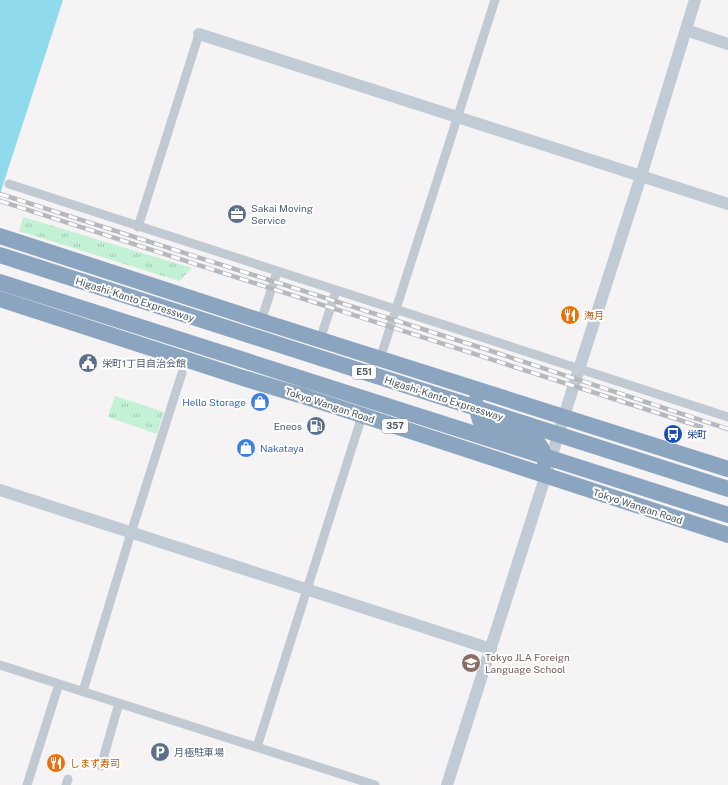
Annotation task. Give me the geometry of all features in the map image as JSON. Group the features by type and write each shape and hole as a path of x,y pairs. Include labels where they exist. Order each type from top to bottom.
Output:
{"highway":[{"path":"0,236 320,340 728,469"},
{"name":"Higashi-Kanto Expressway","path":"0,255 728,489"},
{"path":"0,282 728,515"},
{"name":"Tokyo Wangan Road","path":"0,299 728,535"},
{"path":"404,366 408,373 467,394 472,398 480,420 484,424 534,440 540,444 544,453 546,476"},
{"path":"564,417 568,435 572,444 582,451 686,485 691,492 691,507 708,514 728,527"}],"street":[{"path":"380,359 495,0"},
{"path":"447,785 641,176 695,0"},
{"path":"686,30 728,44"},
{"path":"138,227 199,34 728,204"},
{"path":"9,184 728,417"},
{"path":"261,321 277,272"},
{"path":"320,340 336,291"},
{"path":"83,691 131,532 182,373"},
{"path":"257,747 362,416"},
{"path":"0,490 490,649"},
{"path":"0,665 375,785"},
{"path":"27,785 59,684"},
{"path":"101,766 119,703"}],"green space":[{"path":"23,217 192,268 179,281 19,231"},
{"path":"115,396 164,412 157,434 108,417"}],"water":[{"path":"0,0 63,0 0,194"}],"railway":[{"path":"0,194 485,349 728,429"},
{"path":"0,201 701,427"}],"place":[{"name":"Sakai Moving Service","path":"237,214"},
{"name":"海月","path":"570,315"},
{"name":"栄町1丁目自治会館","path":"88,363"},
{"name":"Hello Storage","path":"260,402"},
{"name":"Eneos","path":"316,426"},
{"name":"栄町","path":"673,434"},
{"name":"Nakataya","path":"246,448"},
{"name":"Tokyo JLA Foreign Language School","path":"471,663"},
{"name":"月極駐車場","path":"160,752"},
{"name":"しまず寿司","path":"56,763"}]}
